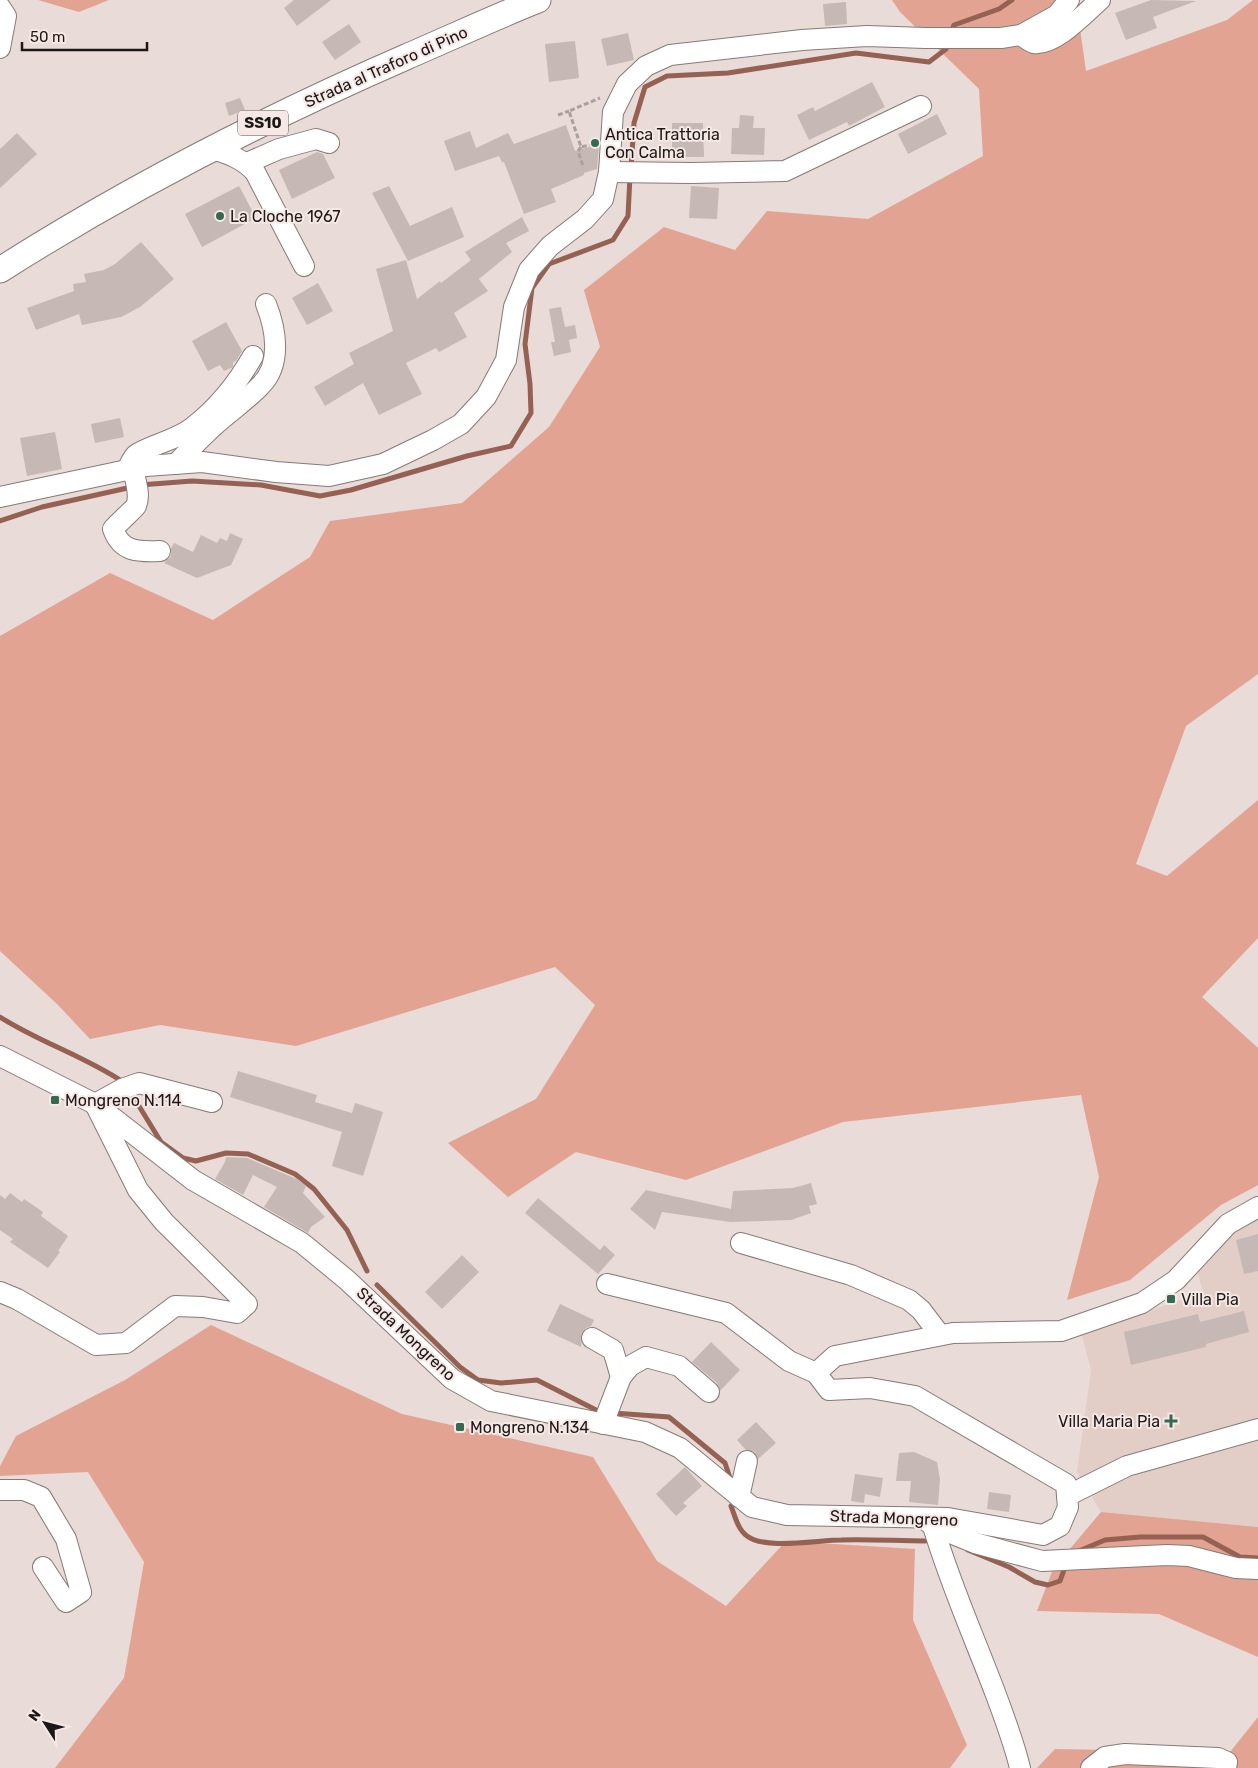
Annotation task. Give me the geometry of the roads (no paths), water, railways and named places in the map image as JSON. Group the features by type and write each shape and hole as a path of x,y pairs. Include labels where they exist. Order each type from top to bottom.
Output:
{"main road":[{"name":"Strada al Traforo di Pino","path":"0,270 113,203 212,149 340,86 538,0"}],"street":[{"path":"0,497 133,477 176,464 202,462 276,472 329,476 383,464 461,424 486,397 506,360 514,307 529,270 550,246 585,219 603,199 612,172 611,138 613,112 627,84 646,66 670,55 802,40 867,36 966,39 1001,38 1021,35 1057,15 1069,0"},
{"path":"1021,35 1032,43 1044,43 1067,29 1100,0"},
{"path":"0,7 6,16 0,48"},
{"path":"612,172 785,172 921,106"},
{"path":"246,163 279,149 316,139 328,144"},
{"path":"212,149 231,155 246,163 255,172 304,266"},
{"path":"176,464 202,436 263,384 272,366 276,342 273,321 266,304"},
{"path":"160,551 138,552 116,540 114,534 113,529 135,506 133,477 135,455 162,444 192,428 238,382 253,356"},
{"name":"Strada Mongreno","path":"0,1056 95,1104 193,1180 302,1243 347,1280 452,1379 491,1402 645,1432 680,1448 752,1507 787,1515 928,1522 948,1518 1043,1535 1060,1526 1068,1507 1067,1496"},
{"path":"0,1292 17,1299 96,1345 126,1343 175,1306 203,1307 237,1313 247,1304 164,1222 138,1190 95,1104 122,1089 139,1083 212,1102"},
{"path":"816,1373 835,1356 953,1333 1060,1331 1142,1303 1176,1280 1228,1224 1258,1207"},
{"path":"741,1243 851,1275 909,1300 921,1310 940,1335"},
{"path":"608,1284 726,1313 789,1360 816,1373 829,1390 870,1388 915,1396 1066,1484 1067,1496 1127,1466 1258,1429"},
{"path":"592,1338 613,1350 621,1377"},
{"path":"603,1424 621,1377 630,1366 646,1357 679,1366 708,1392"},
{"path":"739,1497 747,1461"},
{"path":"0,1490 24,1490 40,1497 66,1539 81,1592 66,1602 43,1566"},
{"path":"928,1522 975,1543 1042,1561 1167,1554 1189,1556 1236,1568 1258,1569"},
{"path":"928,1522 1016,1750 1020,1768"},
{"path":"1090,1768 1105,1757 1124,1754 1218,1758 1227,1762 1226,1768"}],"waterway":[{"path":"951,33 954,25 999,9 1012,0"},
{"path":"631,168 634,123 645,87 667,76 728,73 856,53 929,62 946,49 948,44"},
{"path":"140,485 192,481 261,485 320,496 351,490 467,456 511,446 531,413 530,384 525,344 532,288 549,264 613,240 628,216 630,176"},
{"path":"0,521 42,507 132,487"},
{"path":"0,1017 30,1034 93,1064 123,1082"},
{"path":"131,1093 161,1142 183,1158 196,1161 226,1153 248,1154 295,1174 314,1189 347,1230 367,1271"},
{"path":"377,1285 460,1367 478,1380 501,1383 537,1380 598,1411"},
{"path":"613,1413 669,1417 725,1463 730,1478"},
{"path":"731,1506 741,1530 747,1536 766,1543 831,1540 925,1541"},
{"path":"1079,1551 1105,1540 1140,1537 1203,1537 1240,1557 1258,1558"},
{"path":"968,1550 1009,1567 1035,1582 1048,1585 1060,1581 1064,1570"}],"place":[{"name":"Antica Trattoria Con Calma","path":"595,143"},
{"name":"La Cloche 1967","path":"220,216"},
{"name":"Mongreno N.114","path":"55,1100"},
{"name":"Villa Pia","path":"1171,1299"},
{"name":"Villa Maria Pia","path":"1171,1421"},
{"name":"Mongreno N.134","path":"460,1427"}]}
